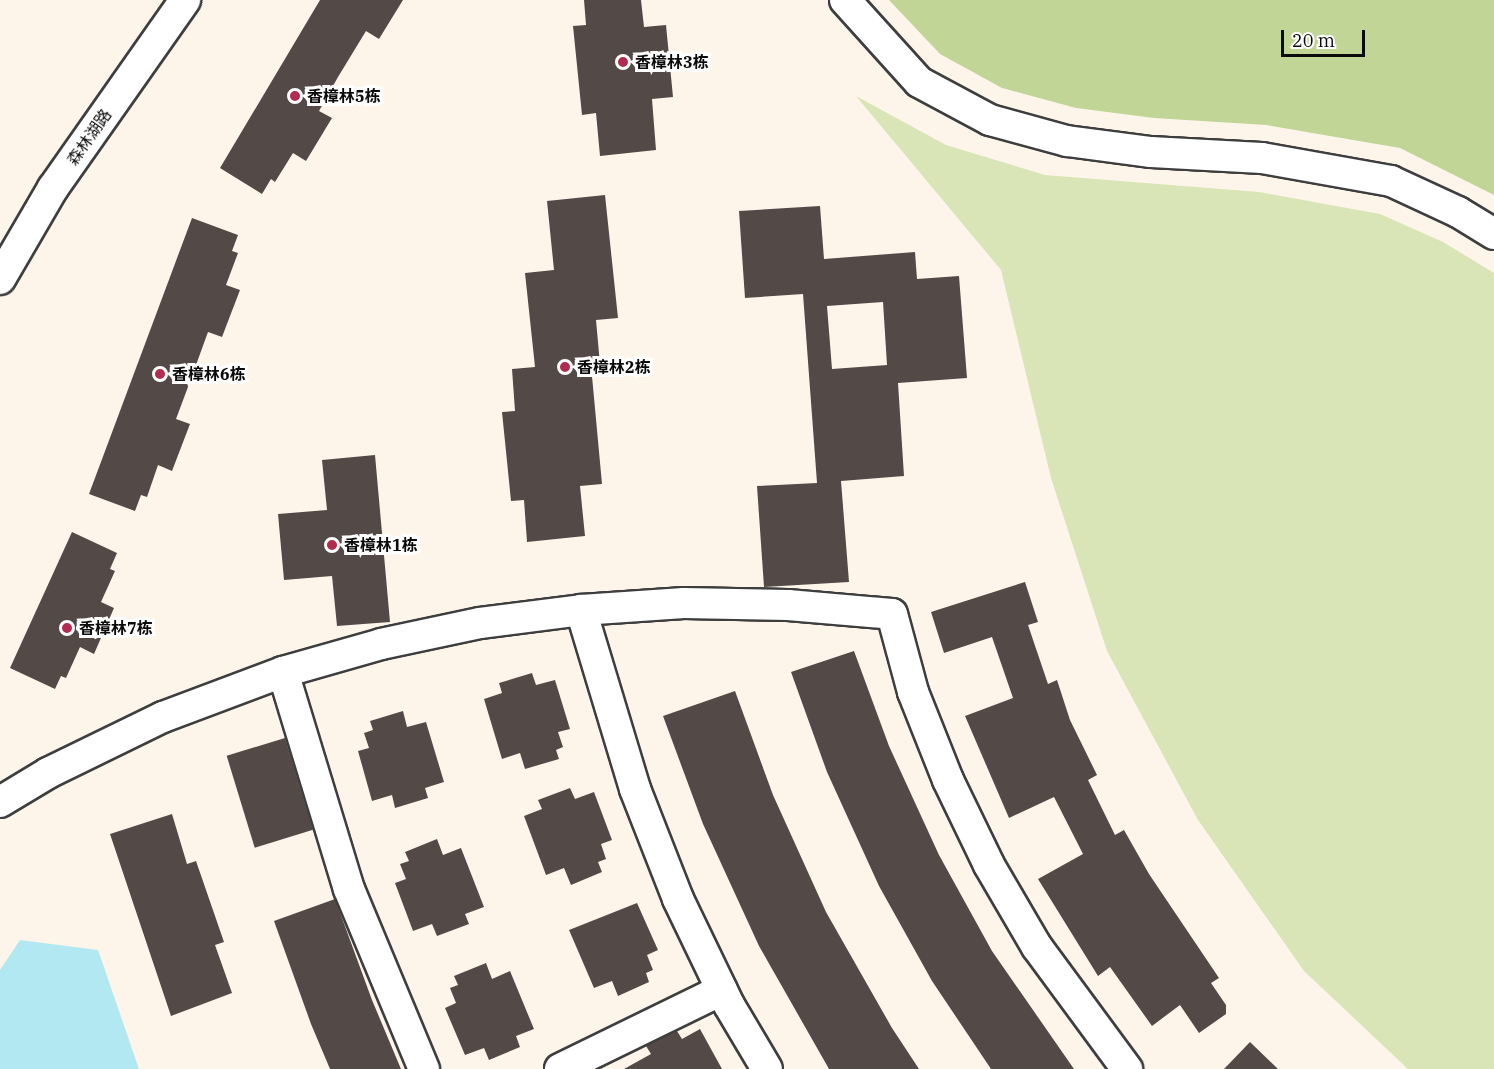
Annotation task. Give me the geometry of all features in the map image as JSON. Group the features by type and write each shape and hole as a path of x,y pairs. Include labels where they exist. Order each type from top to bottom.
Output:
{"street":[{"name":"森林湖路","path":"0,279 53,188 185,0"},
{"path":"845,0 919,82 990,120 1067,141 1151,152 1262,158 1391,181 1458,212 1494,234"},
{"path":"0,802 48,773 164,717 283,672 436,632 581,610 708,604 788,605 892,614 918,703 948,780 989,866 1037,947 1126,1069"},
{"path":"581,610 635,789 678,899 722,990 767,1069"},
{"path":"283,672 349,889 400,1021 424,1069"},
{"path":"560,1069 722,990"}],"green space":[{"path":"889,0 1494,0 1494,195 1400,148 1266,125 1154,118 1076,108 1002,88 940,54"},
{"path":"856,96 946,145 1045,175 1259,192 1380,214 1443,242 1494,273 1494,1069 1408,1069 1304,971 1198,820 1107,651 1051,478 1001,270"}],"water":[{"path":"20,940 98,950 139,1069 0,1069 0,970"}],"building":[{"name":"香樟林5栋","path":"320,0 403,0 379,39 366,31 338,77 319,111 332,118 306,161 293,153 275,182 271,179 262,194 220,168"},
{"name":"香樟林3栋","path":"584,0 641,0 644,27 666,25 673,97 652,99 656,150 600,156 596,113 582,115 573,26 586,25"},
{"name":"香樟林2栋","path":"605,195 618,318 596,320 601,375 592,376 602,484 580,486 585,536 527,542 524,500 511,501 502,412 515,411 512,369 535,367 525,273 554,270 547,201"},
{"path":"820,206 824,259 915,252 917,279 959,276 967,378 898,383 904,476 841,481 849,582 764,587 757,486 817,483 803,294 745,298 739,211","holes":["883,302 887,365 832,369 827,306"]},
{"name":"香樟林6栋","path":"192,218 238,235 232,251 238,253 226,285 240,290 222,337 208,332 176,419 190,424 172,471 158,465 147,497 141,495 135,511 89,494"},
{"name":"香樟林1栋","path":"375,455 390,622 337,626 332,576 284,580 278,514 327,510 322,460"},
{"name":"香樟林7栋","path":"72,532 117,553 110,569 115,571 101,602 114,608 94,654 80,647 66,678 61,676 55,689 10,668"},
{"path":"1025,582 1038,622 1028,625 1048,684 1057,680 1070,720 1097,775 1088,780 1115,835 1124,830 1149,874 1219,978 1211,983 1226,1005 1226,1014 1199,1033 1180,1005 1152,1026 1110,967 1098,976 1038,879 1083,854 1054,797 1009,818 965,716 1013,698 992,637 944,653 931,612"},
{"path":"854,651 889,746 939,855 992,951 1074,1069 991,1069 932,981 879,886 827,772 791,672"},
{"path":"532,673 536,685 555,680 570,729 558,732 563,747 556,750 559,759 525,769 520,753 502,759 484,699 502,693 499,683"},
{"path":"735,691 773,795 826,912 892,1028 919,1069 829,1069 759,946 703,824 663,716"},
{"path":"403,711 407,727 426,722 444,782 425,788 428,798 395,808 392,795 372,801 358,751 369,748 364,733 373,730 370,721"},
{"path":"285,738 313,830 255,848 227,756"},
{"path":"570,788 575,799 594,792 612,840 601,844 606,859 598,862 602,872 571,885 564,868 546,875 524,816 542,809 538,800"},
{"path":"172,814 187,864 196,861 224,942 215,945 232,993 171,1016 110,834"},
{"path":"437,839 443,855 461,848 484,907 465,914 469,924 437,936 432,924 413,931 395,883 406,879 400,864 409,861 405,852"},
{"path":"335,899 372,1000 401,1069 330,1069 311,1024 274,921"},
{"path":"637,903 658,950 647,955 653,970 646,973 649,982 618,996 612,981 594,988 569,930"},
{"path":"486,963 492,979 510,971 534,1029 516,1036 520,1047 489,1060 484,1048 465,1055 445,1008 456,1003 450,988 458,985 454,976"},
{"path":"700,1029 722,1069 624,1069 651,1054 646,1046 677,1031 682,1039"},
{"path":"1250,1042 1278,1069 1224,1069"}],"place":[{"name":"香樟林3栋","path":"623,62"},
{"name":"香樟林5栋","path":"295,96"},
{"name":"香樟林2栋","path":"565,367"},
{"name":"香樟林6栋","path":"160,374"},
{"name":"香樟林1栋","path":"332,545"},
{"name":"香樟林7栋","path":"67,628"}]}
